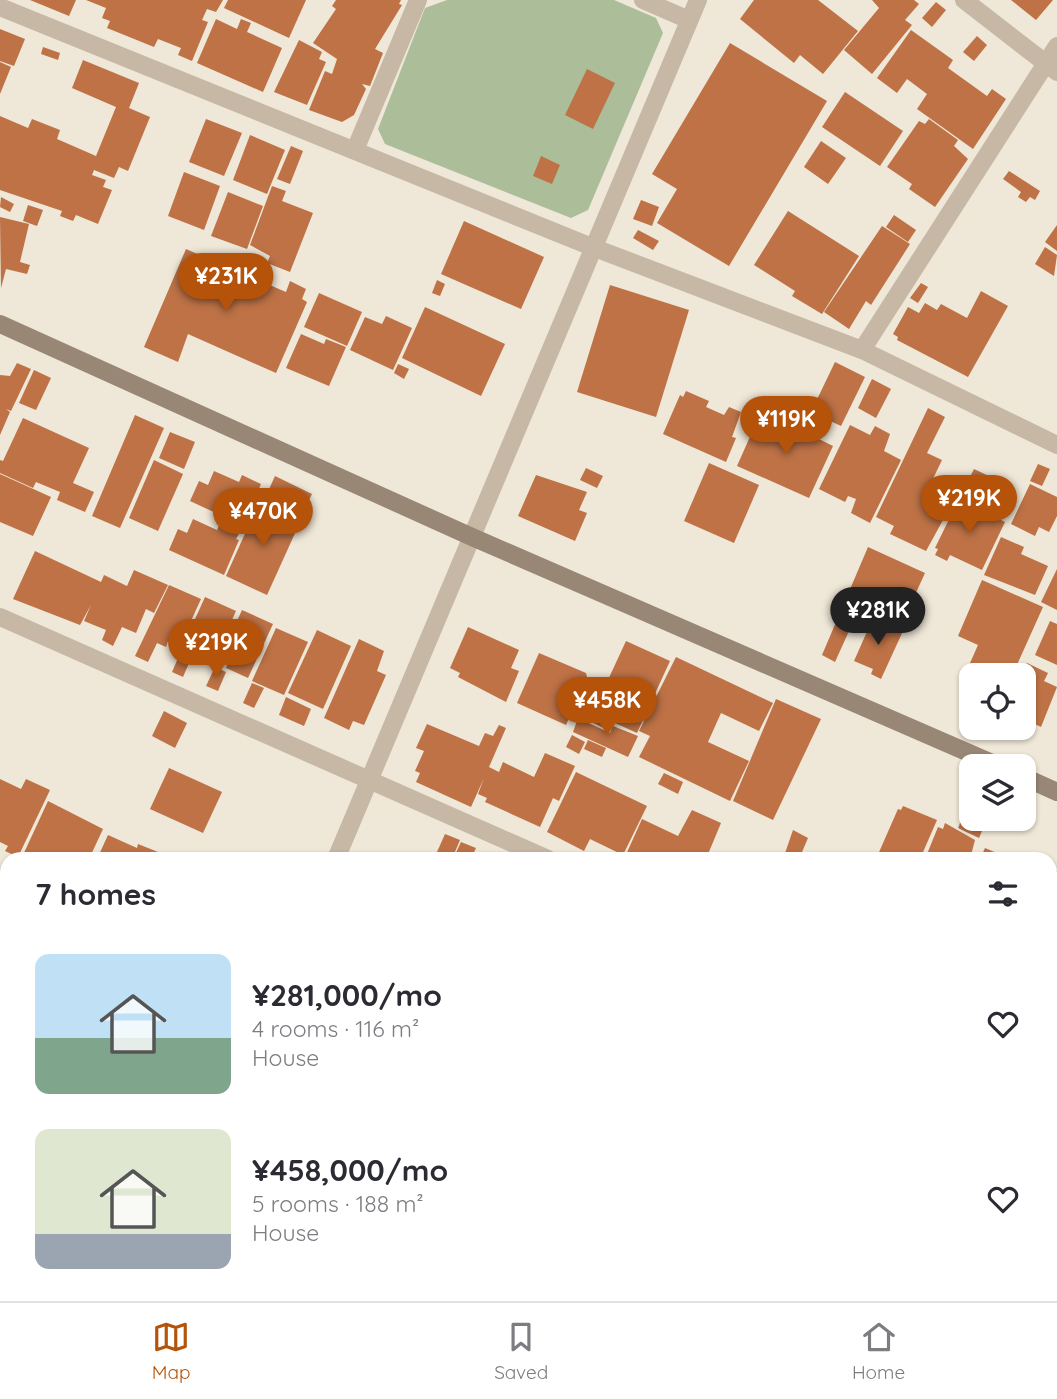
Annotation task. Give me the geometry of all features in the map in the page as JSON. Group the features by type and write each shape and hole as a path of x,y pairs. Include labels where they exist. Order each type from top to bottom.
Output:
{"street":[{"path":"355,150 418,0"},
{"path":"643,0 688,20"},
{"path":"339,852 698,0"},
{"path":"964,0 1051,67"},
{"path":"0,7 592,247 862,350 1057,445"},
{"path":"862,350 1051,67 1057,46"},
{"path":"0,324 472,537 971,754"},
{"path":"0,617 532,852"},
{"path":"1036,782 1057,792"}],"green space":[{"path":"447,0 614,0 656,18 663,33 588,210 571,218 385,144 378,129 425,8"}],"building":[{"path":"30,0 76,0 69,16"},
{"path":"86,0 223,0 216,12 207,9 202,20 208,22 192,61 178,55 181,48 158,39 154,47 107,28 110,21 102,18 106,8"},
{"path":"228,0 306,0 289,38 224,8"},
{"path":"336,0 401,0 399,4 402,5 375,49 383,53 370,86 362,84 366,89 354,115 342,122 309,110 325,71 332,74 337,59 313,43 336,9 332,6"},
{"path":"754,0 818,0 858,31 823,74 800,55 794,63 740,19"},
{"path":"872,0 914,0 919,4 905,20 912,25 872,74 844,50 879,8"},
{"path":"1011,0 1053,0 1036,20"},
{"path":"936,2 946,10 932,27 922,18"},
{"path":"216,19 237,29 241,19 251,23 247,32 282,48 263,92 197,63"},
{"path":"0,29 25,39 14,66 0,61"},
{"path":"911,30 953,60 948,68 987,96 992,89 1006,99 973,149 917,109 927,94 907,79 897,93 877,78"},
{"path":"977,36 987,45 974,61 963,52"},
{"path":"299,40 322,52 319,59 326,62 307,105 274,92"},
{"path":"730,43 827,101 729,266 657,223 677,189 652,174"},
{"path":"43,47 60,53 58,60 41,54"},
{"path":"83,60 139,83 129,108 150,117 128,171 119,167 114,178 94,170 92,175 106,180 103,187 112,190 98,224 76,215 73,221 60,216 62,211 0,190 0,116 28,128 32,119 60,130 57,139 96,156 116,107 72,88"},
{"path":"0,62 11,67 0,94"},
{"path":"587,69 615,83 593,129 565,115"},
{"path":"845,92 903,131 880,166 822,127"},
{"path":"206,119 242,133 224,176 189,162"},
{"path":"929,119 958,140 954,146 968,159 935,207 909,189 912,184 887,167 919,121 925,124"},
{"path":"250,135 285,150 267,194 233,180"},
{"path":"821,141 846,158 828,184 804,167"},
{"path":"291,146 303,151 290,184 277,179"},
{"path":"541,156 560,165 552,184 533,176"},
{"path":"1009,171 1040,191 1035,200 1030,197 1026,202 1018,197 1021,192 1003,179"},
{"path":"184,172 220,186 204,230 168,216"},
{"path":"272,186 286,191 282,201 313,213 290,272 267,263 270,256 250,245"},
{"path":"228,192 263,206 247,249 211,236"},
{"path":"1,197 14,204 10,212 0,207"},
{"path":"641,200 659,207 652,226 633,219"},
{"path":"28,205 43,210 37,226 23,221"},
{"path":"788,211 859,256 822,314 792,296 795,291 754,265"},
{"path":"894,215 916,230 908,242 886,227"},
{"path":"0,217 29,224 20,262 30,265 27,274 6,269 1,288"},
{"path":"464,221 544,257 521,309 441,274"},
{"path":"1057,225 1057,251 1045,242"},
{"path":"882,226 910,244 871,305 866,301 849,329 824,312"},
{"path":"638,230 659,241 653,250 633,238"},
{"path":"1045,247 1057,255 1054,276 1035,264"},
{"path":"186,249 286,292 290,281 306,289 302,299 307,302 276,373 188,334 178,362 144,347"},
{"path":"437,280 445,284 440,296 432,293"},
{"path":"921,283 928,287 918,303 910,298"},
{"path":"610,285 689,310 656,417 577,392"},
{"path":"981,291 1008,306 968,377 897,340 898,337 893,334 908,307 919,313 925,303 937,310 941,304 967,318"},
{"path":"319,293 362,312 347,346 304,327"},
{"path":"425,307 505,344 481,396 402,358"},
{"path":"386,316 412,328 393,370 350,350 365,317 382,324"},
{"path":"301,334 324,344 326,339 346,347 329,386 286,368"},
{"path":"835,362 865,377 841,426 811,412"},
{"path":"17,363 31,369 11,411 6,409 10,412 0,435 0,375 10,376"},
{"path":"398,364 409,369 404,379 394,373"},
{"path":"34,370 51,378 36,410 19,403"},
{"path":"872,379 891,389 876,418 858,408"},
{"path":"686,391 709,401 706,407 724,415 729,407 741,412 732,437 736,438 726,462 663,434 680,395 683,397"},
{"path":"928,408 945,417 927,453 942,460 929,487 954,500 926,551 890,534 894,526 876,517"},
{"path":"135,415 164,428 120,528 92,516"},
{"path":"775,417 833,446 809,498 737,466 757,421 771,427"},
{"path":"23,418 89,448 73,483 94,492 85,512 57,500 60,492 36,482 33,488 0,473 0,460 3,461"},
{"path":"850,425 870,435 875,426 890,434 884,451 901,460 870,523 851,513 856,499 848,496 845,502 819,489"},
{"path":"170,432 195,442 184,469 159,458"},
{"path":"154,460 183,474 158,531 129,518"},
{"path":"709,463 759,485 734,543 684,521"},
{"path":"1038,464 1050,469 1042,486 1030,481"},
{"path":"586,468 603,476 597,488 580,480"},
{"path":"974,469 993,478 982,500 963,491"},
{"path":"214,471 239,482 242,475 261,484 258,491 262,492 246,527 190,501 199,481 208,485"},
{"path":"0,474 51,497 33,536 0,522"},
{"path":"536,475 587,492 579,510 587,513 575,541 518,516"},
{"path":"275,476 312,494 302,515 265,498"},
{"path":"1030,484 1057,497 1057,516 1049,532 1039,527 1035,536 1011,524"},
{"path":"959,499 1005,522 982,570 950,555 947,561 935,555 938,549 935,548"},
{"path":"260,500 301,520 267,595 226,576"},
{"path":"193,519 217,530 220,523 240,532 224,575 169,550 178,529 187,533"},
{"path":"1001,537 1024,547 1021,554 1048,566 1035,595 984,575"},
{"path":"868,547 925,573 904,619 863,600 835,662 822,655"},
{"path":"35,551 101,582 104,575 127,586 134,570 168,585 154,613 146,609 136,633 122,627 113,646 102,640 106,630 84,621 91,605 80,625 13,599"},
{"path":"1057,569 1057,610 1041,602"},
{"path":"982,580 1043,607 1018,663 970,663 978,645 958,636"},
{"path":"169,585 201,599 179,647 168,641 166,647 157,643 148,662 135,656"},
{"path":"205,597 236,611 212,664 181,650"},
{"path":"242,610 273,624 248,678 226,668 229,660 221,656"},
{"path":"873,618 903,631 881,679 871,674 873,669 854,661"},
{"path":"1050,621 1057,624 1057,665 1035,655"},
{"path":"468,627 519,650 511,668 519,671 506,702 458,677 460,673 450,668"},
{"path":"276,628 308,642 284,695 252,681"},
{"path":"317,630 351,646 323,709 288,693"},
{"path":"359,639 384,651 377,671 386,675 364,725 353,721 349,730 324,718"},
{"path":"626,641 670,661 637,733 615,723 620,712 616,711 608,730 581,717 592,691 601,695"},
{"path":"181,651 192,656 183,677 172,672"},
{"path":"539,653 586,673 587,677 566,725 517,703"},
{"path":"676,657 773,703 759,731 721,713 708,742 749,761 730,801 639,757 650,736 639,731"},
{"path":"215,667 226,672 218,691 206,686"},
{"path":"1036,667 1048,673 1044,681 1057,687 1041,727 1036,725"},
{"path":"252,683 264,688 254,708 243,703"},
{"path":"286,697 311,709 304,726 279,715"},
{"path":"776,699 821,719 773,820 733,801"},
{"path":"164,711 187,723 175,748 152,736"},
{"path":"578,718 610,733 613,726 638,736 628,757 573,732"},
{"path":"427,724 479,746 485,733 493,736 499,725 506,728 489,767 499,772 503,762 534,777 545,753 575,766 559,801 553,798 540,827 485,802 487,798 478,794 484,778 471,807 416,782 420,773 415,771 424,751 416,748"},
{"path":"572,735 585,742 579,754 566,747"},
{"path":"588,740 606,748 602,757 584,749"},
{"path":"169,768 222,792 203,833 150,809"},
{"path":"576,772 647,806 624,852 617,852 590,839 584,851 547,832"},
{"path":"664,773 683,782 678,794 658,784"},
{"path":"0,779 21,789 26,779 50,790 20,852 5,851 8,846 0,842"},
{"path":"48,801 103,829 92,852 24,852"},
{"path":"903,806 937,820 923,852 879,852 898,809 901,810"},
{"path":"692,810 721,823 709,852 627,852 642,819 678,836"},
{"path":"945,823 975,840 972,852 928,852 938,827 943,829"},
{"path":"793,830 808,838 802,852 785,852"},
{"path":"964,831 982,831 979,838"},
{"path":"445,834 460,840 455,852 437,852"},
{"path":"108,835 137,848 138,844 158,852 100,852"},
{"path":"461,842 476,848 474,852 456,852"}]}
